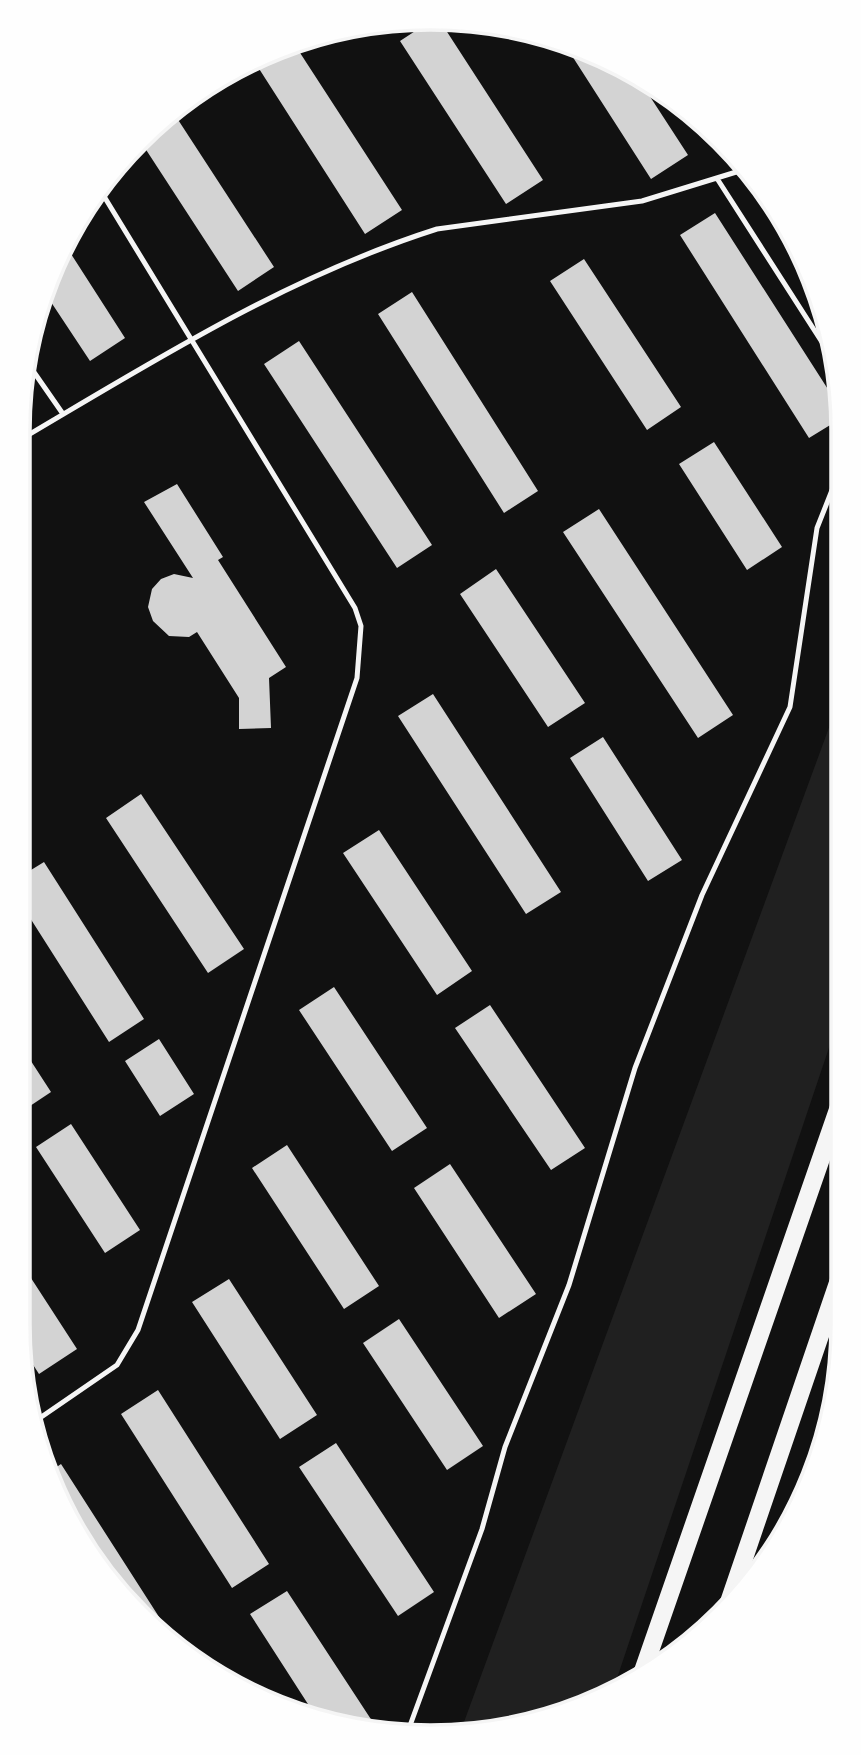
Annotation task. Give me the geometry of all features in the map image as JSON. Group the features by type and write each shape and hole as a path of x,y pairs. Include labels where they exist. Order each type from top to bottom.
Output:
{"main road":[{"path":"646,1662 831,1130"},
{"path":"735,1585 831,1303"}],"lane":[{"path":"30,434 239,311 323,271 437,229 642,201 737,173"},
{"path":"718,180 821,341"},
{"path":"40,1418 117,1365 138,1330 357,678 361,626 355,608 105,198"},
{"path":"34,372 63,414"},
{"path":"410,1724 482,1529 505,1447 569,1285 635,1068 702,895 790,708 817,528 831,493"}],"shaded area":[{"path":"831,722 831,1042 617,1680 584,1695 534,1712 463,1724"}],"building":[{"path":"416,31 446,31 543,180 506,204 400,41"},
{"path":"299,52 402,210 365,234 259,68"},
{"path":"572,56 608,71 648,94 688,155 651,179"},
{"path":"178,120 274,267 238,291 145,149"},
{"path":"715,213 829,391 831,425 809,438 680,235"},
{"path":"71,254 125,338 90,361 51,302"},
{"path":"584,259 681,407 647,430 550,281"},
{"path":"412,292 538,491 504,513 378,314"},
{"path":"299,341 432,545 397,568 264,364"},
{"path":"714,442 782,547 747,570 679,464"},
{"path":"177,484 223,557 218,560 286,667 269,678 271,728 239,729 239,698 197,632 189,637 169,636 153,621 148,607 152,589 161,579 174,574 193,578 144,502"},
{"path":"599,509 733,715 698,738 563,532"},
{"path":"496,569 585,703 548,727 460,594"},
{"path":"433,694 561,892 526,914 398,716"},
{"path":"603,737 682,860 648,881 570,758"},
{"path":"141,794 244,949 208,973 106,818"},
{"path":"379,830 472,971 437,995 343,853"},
{"path":"44,862 144,1019 109,1042 30,918 30,871"},
{"path":"334,987 427,1128 392,1151 299,1010"},
{"path":"490,1005 585,1148 551,1170 455,1028"},
{"path":"159,1039 194,1094 160,1116 125,1061"},
{"path":"30,1060 51,1092 30,1106"},
{"path":"71,1124 140,1230 105,1253 36,1147"},
{"path":"287,1145 379,1286 344,1309 252,1168"},
{"path":"450,1164 536,1294 499,1318 414,1188"},
{"path":"30,1277 77,1349 39,1374 32,1363"},
{"path":"229,1279 317,1415 280,1439 192,1302"},
{"path":"399,1319 483,1446 447,1470 363,1343"},
{"path":"158,1390 269,1564 232,1588 121,1414"},
{"path":"336,1443 434,1592 398,1616 299,1467"},
{"path":"61,1464 161,1620 129,1589 97,1547 71,1502 56,1467"},
{"path":"287,1591 372,1721 309,1706 250,1614"}]}
